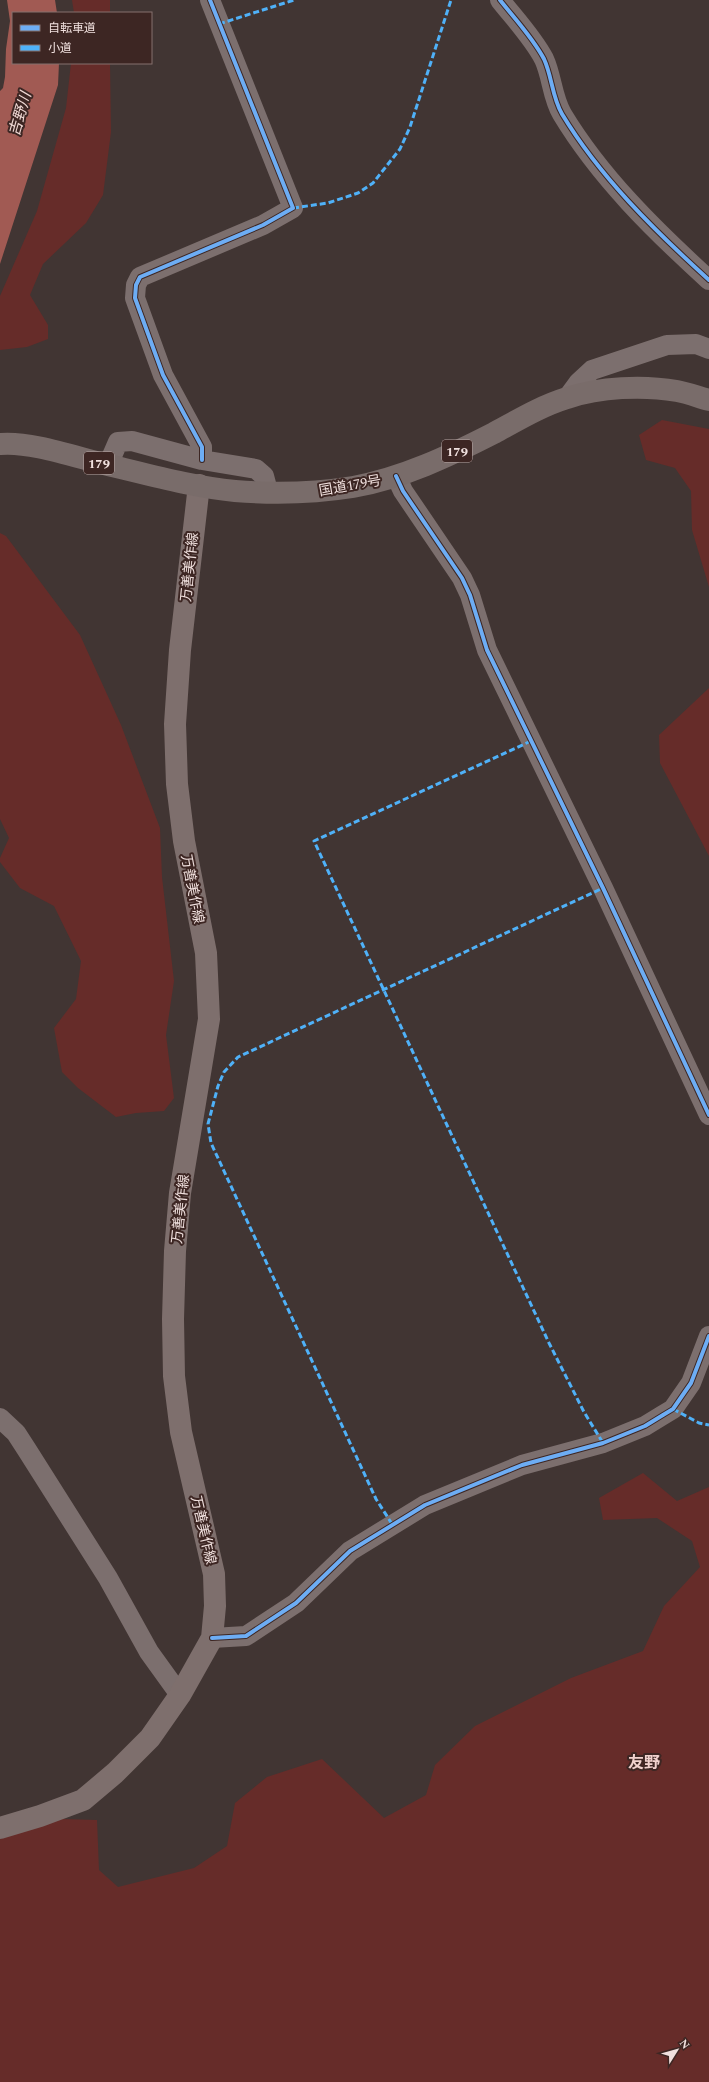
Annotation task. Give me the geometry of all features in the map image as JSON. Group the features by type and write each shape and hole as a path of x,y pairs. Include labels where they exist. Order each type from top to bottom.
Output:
{"highway":[{"name":"国道179号","path":"0,444 7,443 41,449 199,485 235,491 318,491 354,486 396,476 433,462 530,413 568,397 607,390 642,388 677,391 709,400"}],"main road":[{"name":"万善美作線","path":"0,1828 40,1816 83,1800 116,1773 150,1738 180,1695 212,1638 216,1606 214,1574 181,1432 174,1376 173,1319 175,1251 180,1193 209,1019 206,953 184,841 177,784 175,724 180,650 199,485"}],"street":[{"path":"202,460 202,448 163,375 135,298 136,284 140,277 263,225 293,208 210,0"},
{"path":"500,0 528,36 544,60 561,111 578,140 617,188 665,240 709,280"},
{"path":"568,397 579,382 592,370 667,345 696,344 709,349"},
{"path":"108,465 118,442 132,441 202,460 256,469 264,476 268,491"},
{"path":"396,476 403,491 462,578 470,595 487,650 602,888 709,1115"},
{"path":"212,1638 246,1636 296,1603 350,1551 425,1505 522,1465 603,1442 645,1426 663,1416 673,1409 691,1383 709,1336"},
{"path":"0,1418 16,1433 108,1578 149,1652 180,1695"}],"shaded area":[{"path":"72,0 110,0 110,12 74,12"},
{"path":"71,64 110,64 111,132 103,195 86,223 43,264 30,295 48,325 48,339 27,347 0,350 0,296 37,211 66,108"},
{"path":"662,420 709,429 709,587 692,530 691,491 675,468 646,460 639,435"},
{"path":"0,533 6,536 80,635 121,725 160,828 162,877 174,981 166,1035 174,1098 164,1111 136,1113 116,1117 78,1088 62,1072 54,1028 76,999 81,961 54,906 20,888 0,862 0,858 9,838 0,819"},
{"path":"709,688 709,856 660,763 659,735"},
{"path":"643,1473 677,1501 709,1487 709,2082 0,2082 0,1839 62,1819 97,1820 99,1870 118,1887 194,1868 227,1846 235,1803 267,1777 322,1759 384,1818 426,1795 435,1765 475,1726 571,1678 643,1651 664,1606 700,1567 692,1541 657,1518 603,1520 599,1498"}],"water":[{"name":"吉野川","path":"7,0 55,0 57,12 12,12 12,64 59,64 58,85 0,264 0,91 3,88 5,77 6,49 10,21"}],"marked path":[{"path":"219,24 294,0"},
{"path":"293,208 328,203 358,193 373,183 400,149 410,127 451,0"},
{"path":"531,741 314,841 549,1343 584,1412 603,1443"},
{"path":"392,1524 376,1499 211,1143 208,1124 218,1086 224,1072 238,1057 603,888"},
{"path":"673,1409 699,1423 709,1425"}],"cycle path":[{"path":"202,460 202,447 163,375 135,298 136,285 140,277 263,225 293,208 210,0"},
{"path":"500,0 540,51 547,66 554,94 562,114 593,159 648,222 709,280"},
{"path":"396,476 403,491 462,578 470,595 487,650 603,888 709,1115"},
{"path":"212,1638 246,1636 296,1603 350,1551 425,1505 522,1465 603,1443 645,1426 673,1409 691,1383 709,1336"}],"district":[{"name":"友野","path":"644,1762"}]}
